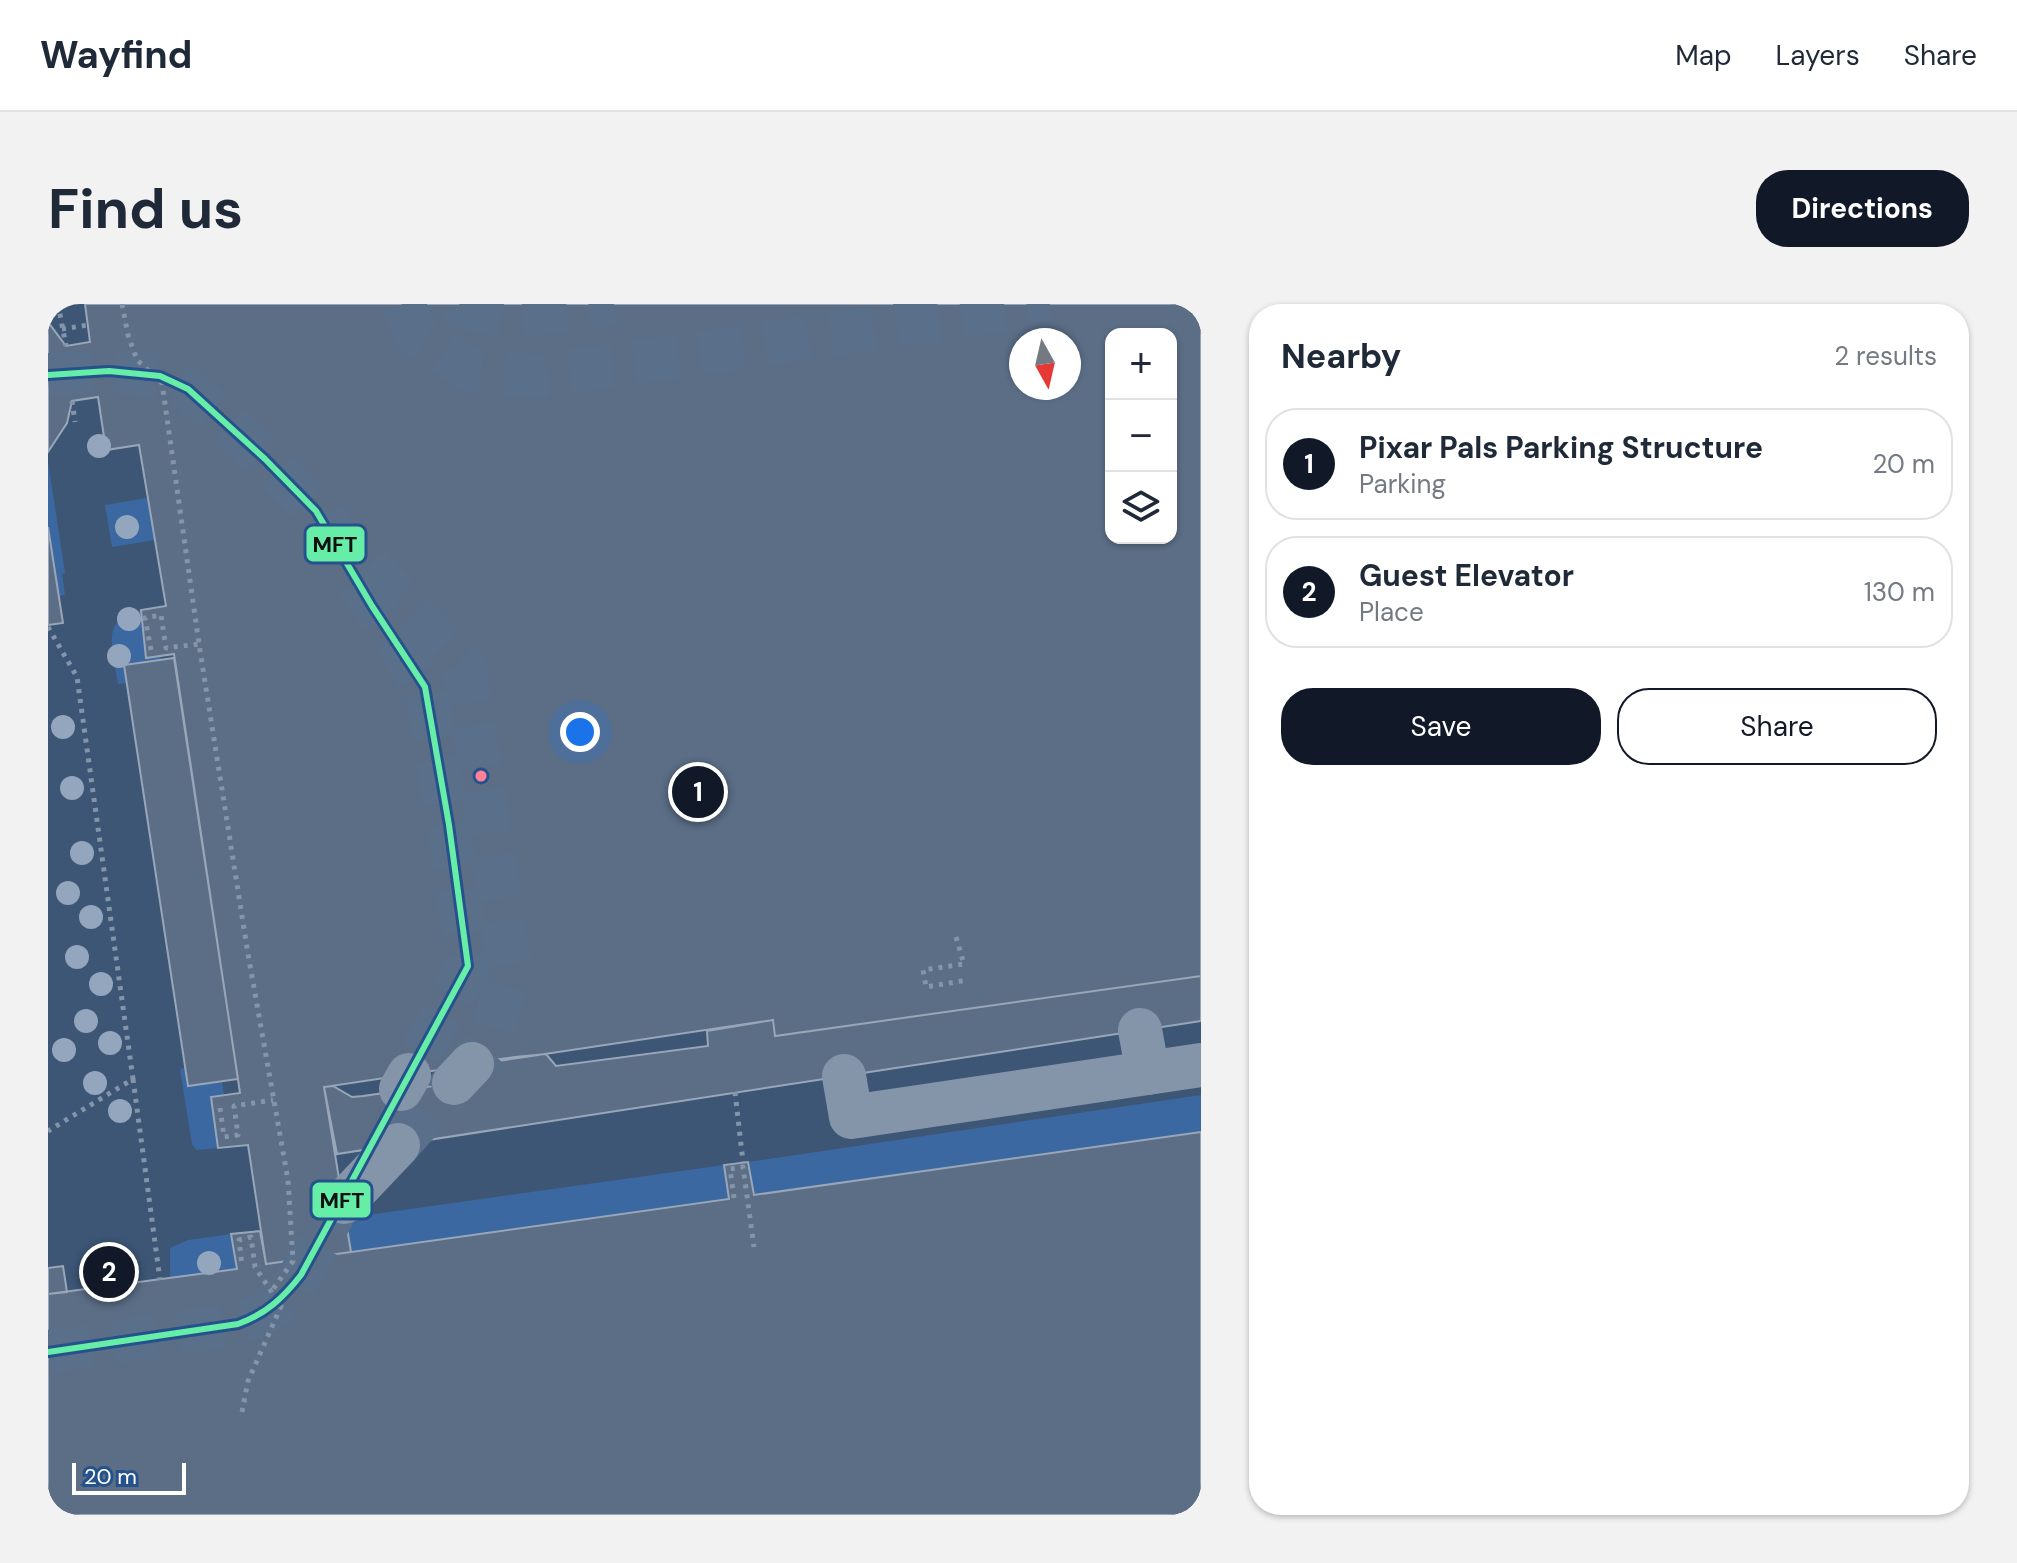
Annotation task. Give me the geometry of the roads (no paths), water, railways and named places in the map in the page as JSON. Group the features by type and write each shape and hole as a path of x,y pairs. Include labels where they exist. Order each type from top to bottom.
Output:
{"lane":[{"path":"1140,1030 1148,1073"},
{"path":"844,1076 851,1117 1201,1065"},
{"path":"343,1200 383,1147"}],"tunnel":[{"path":"403,304 416,335 472,371 538,376 1050,304"},
{"path":"460,304 508,317 614,304"},
{"path":"48,375 109,371 160,376 188,389 265,459 465,668 510,969 489,1044 472,1064"},
{"path":"358,582 425,687 449,825 468,966 409,1075"},
{"path":"398,1145 454,1083"},
{"path":"48,1352 238,1324 260,1315 277,1304 291,1289 343,1198"}],"place":[{"name":"Pixar Pals Parking Structure","path":"698,792"},
{"name":"Guest Elevator","path":"109,1272"}]}
